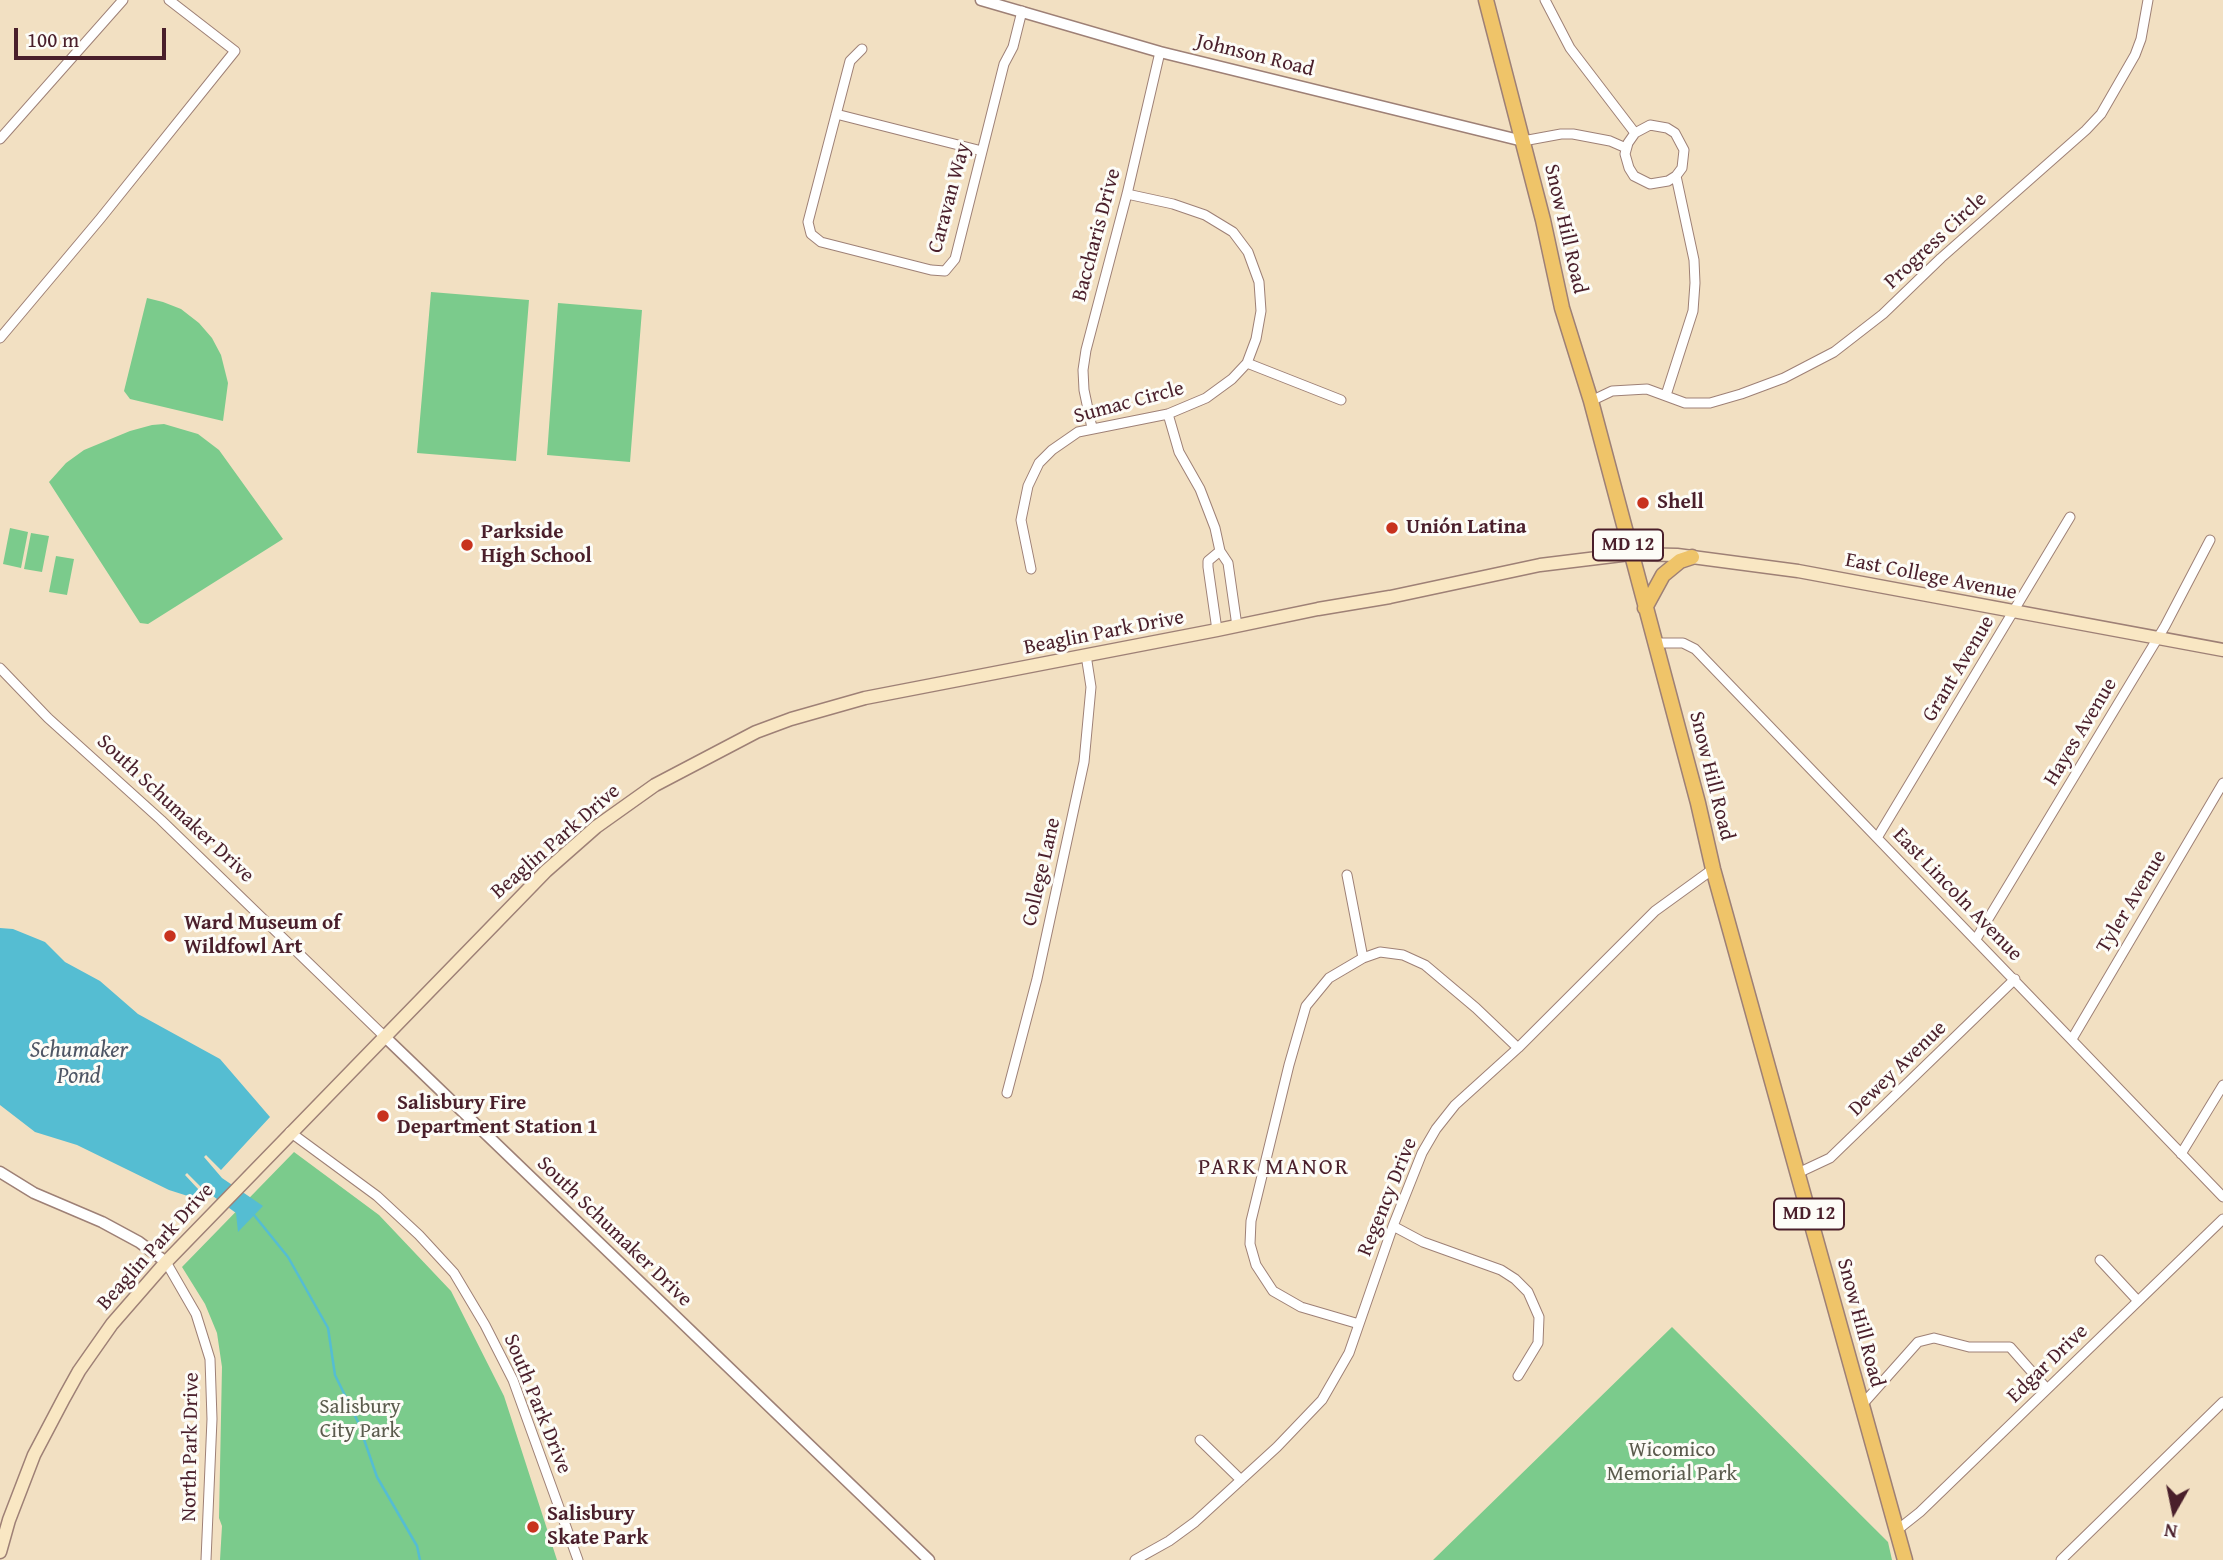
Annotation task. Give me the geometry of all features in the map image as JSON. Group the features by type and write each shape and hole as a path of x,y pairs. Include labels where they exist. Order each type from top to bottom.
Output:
{"main road":[{"name":"Snow Hill Road","path":"1486,0 1562,308 1591,401 1713,869 1905,1560"},
{"name":"East College Avenue","path":"1630,554 1692,557 1798,571 2223,650"},
{"name":"Beaglin Park Drive","path":"0,1552 34,1455 69,1389 112,1324 217,1208 554,863 621,807 674,774 756,732 822,709 865,698 1390,597 1540,565 1630,554"},
{"path":"1645,608 1663,575 1681,561 1692,557"}],"street":[{"path":"0,139 124,0"},
{"path":"0,338 235,51 169,0"},
{"name":"Johnson Road","path":"981,0 1160,52 1523,142"},
{"path":"1545,0 1570,48 1635,133"},
{"name":"Progress Circle","path":"1591,401 1612,391 1647,389 1685,403 1699,404 1741,394 1784,378 1834,352 1883,314 1941,258 2086,131 2101,114 2135,55 2141,39 2148,0"},
{"name":"Caravan Way","path":"862,49 850,61 808,222 811,234 821,242 940,272 945,271 954,259 1004,64 1013,47 1022,11"},
{"name":"Baccharis Drive","path":"1092,428 1084,390 1086,350 1127,194 1160,52"},
{"path":"836,114 982,151"},
{"path":"1650,125 1659,125 1675,133 1684,150 1682,168 1676,176 1660,184 1642,181 1629,168 1626,148 1635,133 1650,125"},
{"path":"1523,142 1573,134 1609,141 1626,148"},
{"path":"1665,394 1693,311 1695,284 1695,260 1676,176"},
{"name":"Sumac Circle","path":"1031,569 1021,520 1028,486 1039,463 1078,432 1168,414 1212,394 1247,363 1256,339 1261,311 1259,282 1248,252 1233,232 1218,221 1174,204 1127,194"},
{"path":"1247,363 1341,400"},
{"path":"1168,414 1184,464 1200,489 1220,551 1228,563 1237,626"},
{"name":"Grant Avenue","path":"1877,838 2070,517"},
{"name":"Hayes Avenue","path":"1976,939 2158,638 2210,540"},
{"path":"1217,631 1208,561 1220,551"},
{"name":"East Lincoln Avenue","path":"1655,643 1683,643 1695,649 2223,1197"},
{"name":"College Lane","path":"1007,1093 1037,979 1084,762 1091,687 1086,655"},
{"name":"South Schumaker Drive","path":"0,668 48,718 162,820 929,1560"},
{"name":"Tyler Avenue","path":"2072,1039 2223,783"},
{"name":"Regency Drive","path":"1135,1560 1169,1541 1195,1522 1322,1400 1349,1353 1393,1226 1422,1153 1455,1105 1518,1048 1655,911 1713,869"},
{"path":"1347,876 1363,957"},
{"path":"1359,1324 1301,1307 1273,1291 1256,1265 1250,1244 1251,1221 1306,1006 1329,978 1363,957 1380,952 1403,955 1425,965 1518,1048"},
{"name":"Dewey Avenue","path":"1798,1172 1830,1158 2015,979"},
{"path":"2181,1154 2223,1085"},
{"name":"South Park Drive","path":"290,1132 377,1196 419,1235 454,1273 513,1380 578,1560"},
{"path":"0,1172 34,1193 139,1242 166,1262"},
{"name":"Edgar Drive","path":"1896,1531 1920,1512 2223,1219"},
{"path":"1393,1226 1423,1241 1500,1270 1515,1279 1528,1292 1539,1317 1538,1343 1518,1376"},
{"path":"2100,1260 2138,1301"},
{"name":"North Park Drive","path":"166,1262 197,1314 211,1368 212,1419 206,1560"},
{"path":"1861,1406 1918,1342 1934,1338 1969,1347 2010,1347 2047,1389"},
{"path":"2061,1560 2223,1402"},
{"path":"1200,1440 1241,1480"}],"green space":[{"path":"431,292 529,300 516,461 417,453"},
{"path":"147,298 181,309 212,338 221,355 228,383 223,421 130,399 124,391"},
{"path":"558,303 642,310 630,462 547,455"},
{"path":"164,424 198,434 219,450 283,539 148,624 140,623 49,482 66,463 84,450 130,431"},
{"path":"10,528 28,532 21,568 3,564"},
{"path":"31,533 49,536 42,572 24,569"},
{"path":"56,556 74,559 67,595 49,592"},
{"name":"Salisbury City Park","path":"294,1152 379,1215 451,1291 504,1396 557,1560 220,1560 222,1367 217,1333 205,1304 182,1267"},
{"name":"Wicomico Memorial Park","path":"1672,1327 1888,1542 1892,1560 1433,1560"}],"water":[{"name":"Schumaker Pond","path":"0,928 13,929 45,942 65,962 100,981 138,1014 220,1059 270,1117 221,1170 206,1155 204,1157 222,1178 263,1206 238,1232 236,1213 202,1188 187,1173 185,1175 199,1190 194,1198 169,1190 77,1145 35,1132 0,1105"}],"waterway":[{"path":"254,1215 288,1257 328,1328 335,1375 358,1422 377,1477 417,1546 420,1560"}],"place":[{"name":"Shell","path":"1643,503"},
{"name":"Unión Latina","path":"1392,528"},
{"name":"Parkside High School","path":"467,545"},
{"name":"Ward Museum of Wildfowl Art","path":"170,936"},
{"name":"Salisbury Fire Department Station 1","path":"383,1116"},
{"name":"Salisbury Skate Park","path":"533,1527"}],"district":[{"name":"PARK MANOR","path":"1274,1168"}]}
